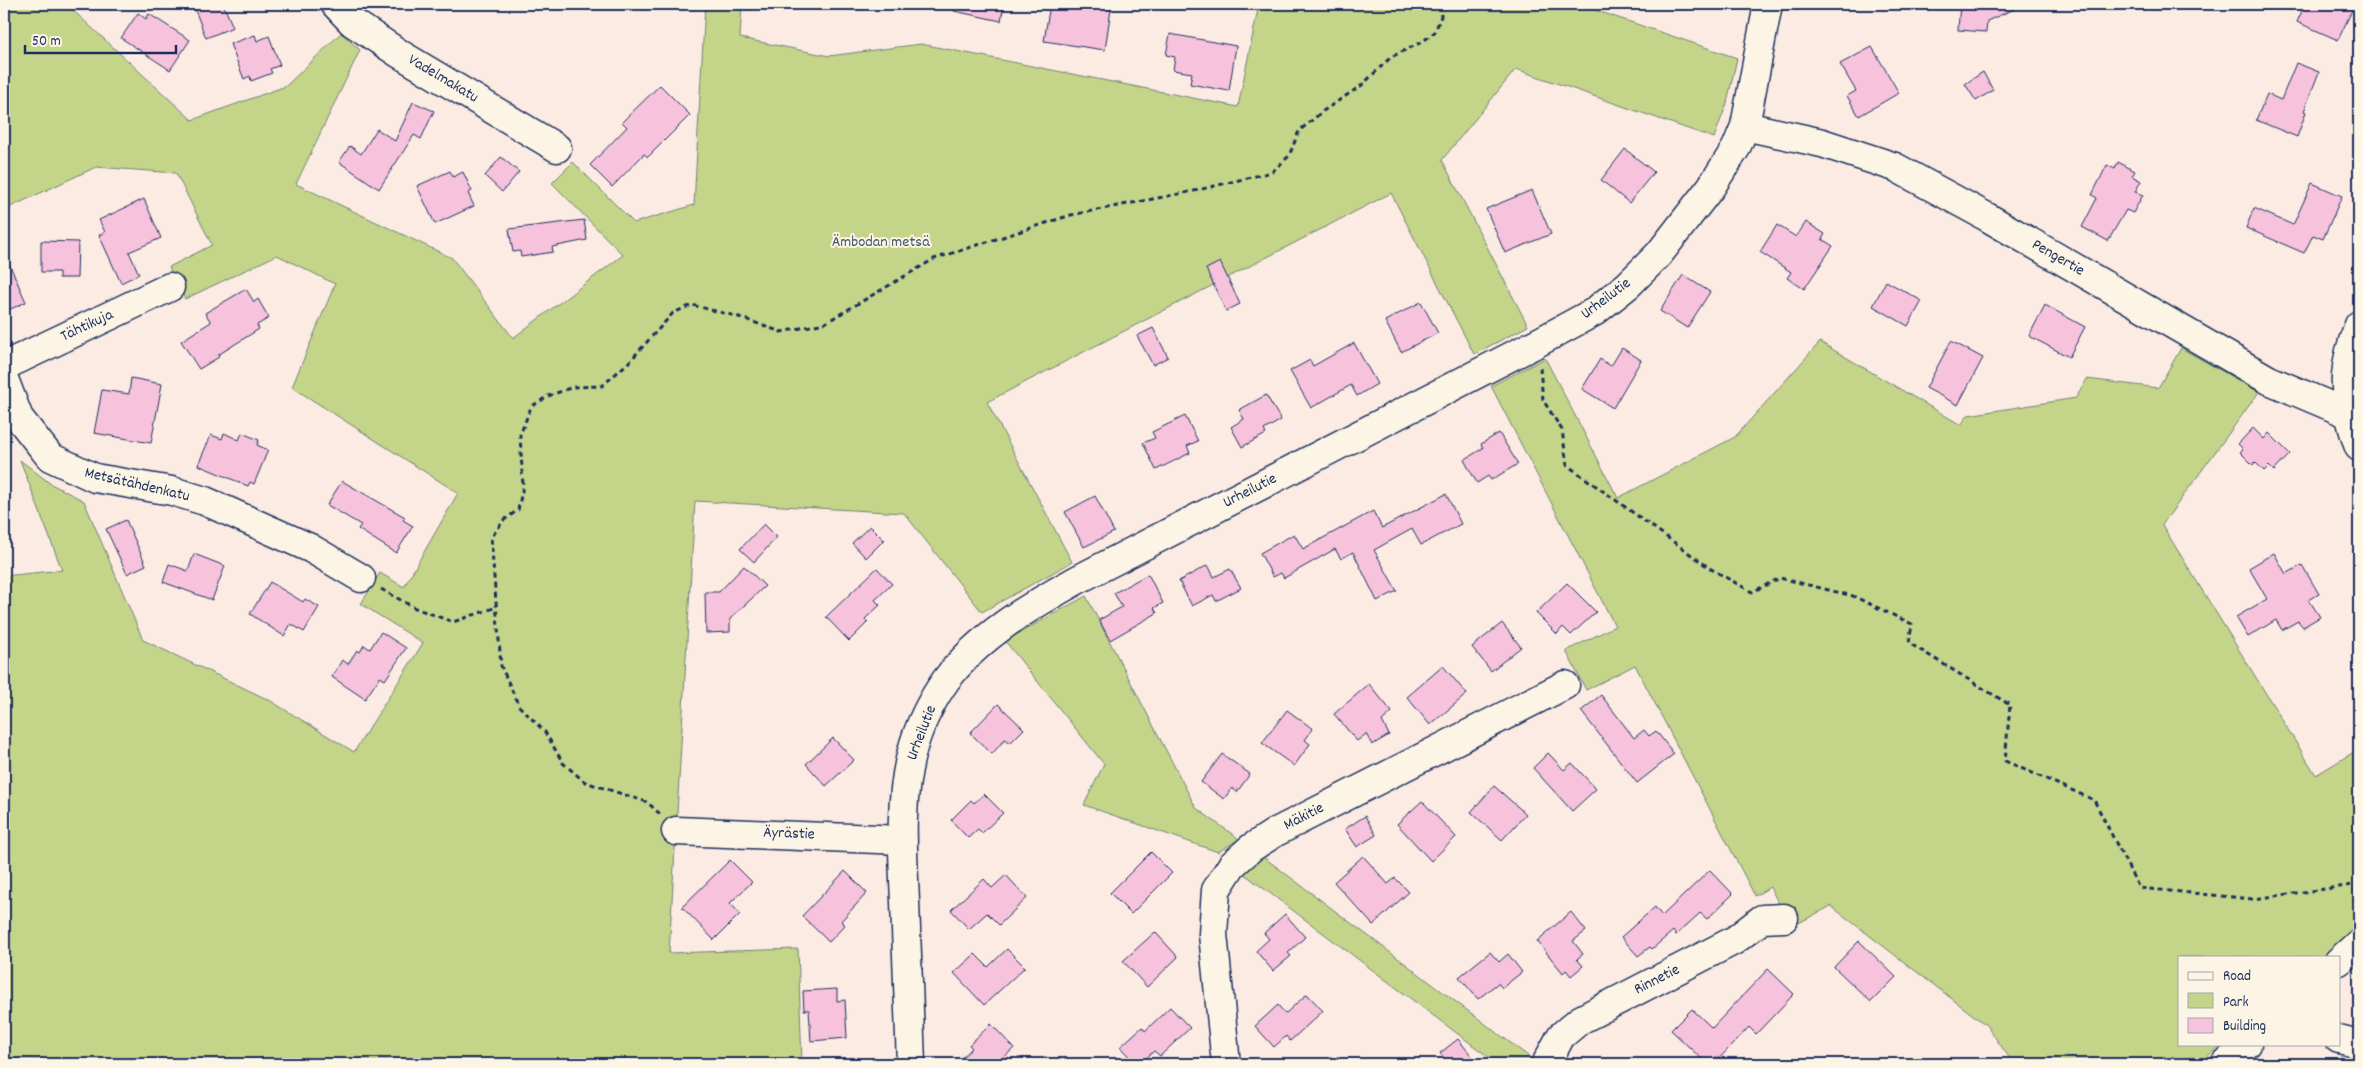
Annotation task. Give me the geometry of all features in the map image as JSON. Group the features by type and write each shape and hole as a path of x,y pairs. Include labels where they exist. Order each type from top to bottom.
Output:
{"street":[{"name":"Vadelmakatu","path":"335,4 352,22 400,54 557,148"},
{"name":"Urheilutie","path":"911,1064 902,840 905,793 911,754 926,714 947,680 996,629 1031,605 1537,343 1594,312 1628,286 1659,254 1711,187 1736,148 1745,126 1768,4"},
{"name":"Pengertie","path":"1745,126 1822,144 1895,168 1987,217 2269,380 2354,413"},
{"name":"Tähtikuja","path":"4,366 170,287"},
{"path":"2359,325 2346,364 2345,388 2354,413 2359,447"},
{"name":"Metsätähdenkatu","path":"4,379 12,420 50,457 95,478 172,491 205,501 310,548 361,578"},
{"name":"Mäkitie","path":"1226,1064 1213,934 1216,890 1232,865 1251,848 1276,832 1565,685"},
{"name":"Äyrästie","path":"676,830 902,840"},
{"name":"Rinnetie","path":"1546,1064 1561,1036 1580,1020 1735,940 1762,919 1784,918"},
{"path":"2340,960 2359,943"},
{"path":"2340,1039 2359,1044"},
{"path":"2225,1064 2245,1046"}],"path":[{"path":"676,830 647,802 584,782 563,763 545,732 520,706 500,666 491,538 504,520 518,510 523,486 520,434 531,407 548,396 573,387 602,386 629,362 673,313 692,305 740,317 780,332 825,323 934,259 1071,215 1194,192 1272,172 1289,156 1299,131 1362,85 1391,57 1422,42 1435,32 1440,16 1440,4"},
{"path":"1537,343 1543,400 1562,430 1567,465 1711,568 1752,592 1780,578 1853,596 1912,624 1909,643 2010,705 2005,761 2094,800 2139,888 2253,900 2353,885 2359,882"},
{"path":"361,578 415,608 453,622 497,607"}],"green space":[{"name":"Ämbodan metsä","path":"4,4 66,4 192,120 286,86 341,33 360,50 296,184 452,258 513,338 623,255 552,183 573,162 634,223 694,205 705,4 742,4 740,38 829,56 921,44 1238,107 1259,4 1577,4 1737,58 1727,103 1714,138 1516,69 1442,160 1528,326 1474,354 1391,193 987,402 1072,562 982,612 904,513 695,501 669,953 798,949 802,1064 4,1064 4,576 62,570 20,460 51,484 84,501 143,640 269,700 354,752 423,643 361,604 380,573 404,587 458,493 292,387 335,284 277,255 185,299 169,267 212,245 176,173 96,167 4,210"},
{"path":"1820,342 1961,425 1968,415 2076,398 2087,379 2158,388 2181,348 2259,392 2162,525 2316,775 2359,749 2359,928 2325,956 2178,956 2178,1046 2220,1046 2199,1064 2014,1064 1986,1025 1831,906 1791,927 1770,887 1755,896 1635,665 1586,690 1566,651 1615,626 1491,386 1545,358 1618,498 1735,437"},
{"path":"1086,596 1196,808 1239,839 1218,852 1084,805 1104,764 1005,641"},
{"path":"1262,856 1532,1059 1530,1064 1498,1064 1243,873"}],"building":[{"path":"212,4 223,4 233,27 206,38 195,10"},
{"path":"955,4 1004,4 1001,21 954,11"},
{"path":"1050,4 1080,4 1111,9 1105,50 1044,41"},
{"path":"1960,4 2026,4 1987,21 1986,32 1958,30"},
{"path":"2305,4 2355,4 2338,40 2297,22"},
{"path":"138,13 146,19 149,14 190,40 170,70 121,38"},
{"path":"1170,34 1236,46 1229,91 1190,84 1192,73 1173,70 1175,57 1166,55"},
{"path":"255,35 257,41 269,36 280,65 270,69 272,73 251,81 250,76 244,79 230,44"},
{"path":"1872,47 1899,93 1859,116 1847,96 1856,91 1840,64"},
{"path":"2296,63 2319,72 2304,111 2306,112 2297,137 2256,120 2267,94 2281,100"},
{"path":"1983,72 1993,90 1976,101 1965,84"},
{"path":"660,85 690,115 648,157 644,154 612,187 590,165 627,127 622,122"},
{"path":"413,102 434,111 421,139 414,135 379,189 339,162 350,146 361,154 377,129 395,141"},
{"path":"1625,149 1654,172 1629,203 1601,180"},
{"path":"501,157 519,172 502,192 485,176"},
{"path":"2118,162 2135,171 2132,176 2141,181 2135,192 2143,195 2133,213 2126,210 2108,241 2082,227 2097,198 2092,195 2107,165 2115,169"},
{"path":"450,171 453,177 463,172 472,191 468,193 474,206 435,224 417,186"},
{"path":"2312,183 2342,196 2323,239 2313,235 2304,253 2246,228 2254,208 2293,225"},
{"path":"1532,190 1551,234 1505,253 1486,209"},
{"path":"144,199 161,238 129,252 139,274 121,283 99,235 105,232 99,220"},
{"path":"584,220 587,240 552,247 553,252 521,257 520,251 513,252 509,229"},
{"path":"1806,222 1825,234 1822,239 1833,246 1804,289 1787,278 1791,272 1760,252 1777,225 1796,237"},
{"path":"41,241 78,242 77,278 59,278 59,272 41,272"},
{"path":"4,252 26,302 4,312"},
{"path":"1220,262 1240,304 1226,311 1206,269"},
{"path":"1683,275 1710,292 1687,328 1660,311"},
{"path":"1886,281 1922,301 1908,326 1873,306"},
{"path":"246,289 254,302 258,299 269,318 257,325 259,329 199,369 181,341 211,322 205,313"},
{"path":"1421,302 1438,333 1401,352 1385,321"},
{"path":"2045,305 2085,327 2069,357 2029,336"},
{"path":"1153,328 1168,357 1153,365 1137,336"},
{"path":"1951,341 1983,358 1958,405 1926,388"},
{"path":"1354,343 1377,384 1357,396 1351,385 1311,408 1290,371 1310,360 1313,366"},
{"path":"1622,348 1641,360 1613,408 1582,389 1600,359 1611,366"},
{"path":"131,378 162,384 151,443 94,433 102,390 129,394"},
{"path":"1266,395 1281,420 1264,430 1266,434 1242,447 1231,427 1244,419 1239,410"},
{"path":"1185,416 1198,441 1187,446 1190,453 1156,470 1143,443 1155,438 1152,432"},
{"path":"2253,428 2264,439 2269,433 2290,454 2274,471 2269,466 2264,471 2255,462 2253,465 2240,452 2243,449 2238,444"},
{"path":"224,433 239,440 242,433 259,440 257,445 268,450 254,484 250,482 248,486 198,465 211,435 222,439"},
{"path":"1499,433 1518,464 1491,480 1488,476 1477,483 1464,460 1483,448 1481,444"},
{"path":"342,481 405,517 403,520 413,526 396,553 358,529 361,525 327,505"},
{"path":"1446,494 1461,524 1421,545 1412,529 1374,550 1397,591 1377,601 1353,552 1341,559 1335,549 1284,578 1281,573 1273,577 1260,553 1294,534 1303,549 1373,511 1382,528"},
{"path":"1095,496 1114,532 1084,547 1065,512"},
{"path":"126,520 146,565 127,574 106,529"},
{"path":"764,524 777,537 754,562 740,549"},
{"path":"870,526 884,540 866,558 852,543"},
{"path":"2274,553 2286,574 2302,565 2319,594 2309,600 2320,617 2303,627 2298,621 2282,630 2276,620 2248,637 2236,617 2267,599 2249,568"},
{"path":"194,554 225,566 212,600 163,582 169,564 188,571"},
{"path":"1208,565 1214,577 1230,569 1241,588 1216,601 1213,595 1192,606 1179,581"},
{"path":"744,566 765,586 730,619 730,632 706,633 705,592 719,592"},
{"path":"877,568 892,584 875,600 880,605 865,619 868,622 849,641 826,617"},
{"path":"1148,574 1163,603 1154,608 1157,613 1110,640 1099,620 1122,607 1114,593"},
{"path":"270,582 303,602 305,599 319,607 304,632 291,624 284,636 250,614"},
{"path":"1567,583 1596,612 1571,635 1563,627 1557,634 1536,613"},
{"path":"1502,623 1521,647 1491,671 1472,647"},
{"path":"381,632 406,648 385,680 380,677 365,699 332,677 342,660 348,664 357,650 360,652 364,645 370,649"},
{"path":"1443,666 1467,694 1430,725 1407,697"},
{"path":"1369,684 1392,712 1382,721 1389,735 1372,745 1366,734 1357,741 1334,714"},
{"path":"1601,695 1634,738 1644,730 1649,736 1656,731 1674,754 1637,783 1581,711"},
{"path":"998,704 1024,729 1010,743 1005,739 992,754 970,733"},
{"path":"1287,710 1313,729 1305,740 1310,744 1294,766 1262,743"},
{"path":"833,738 854,760 826,786 806,764"},
{"path":"1548,753 1564,770 1572,763 1596,789 1572,811 1533,768"},
{"path":"1222,754 1250,774 1237,792 1232,788 1224,799 1201,782"},
{"path":"1494,786 1526,814 1502,840 1471,812"},
{"path":"984,794 1003,813 982,833 978,829 968,838 951,820 971,800 974,803"},
{"path":"1422,801 1456,837 1431,861 1397,824"},
{"path":"1365,816 1376,835 1357,847 1345,829"},
{"path":"1151,852 1172,873 1131,914 1110,893"},
{"path":"1363,856 1388,884 1395,878 1409,892 1373,925 1334,882"},
{"path":"730,860 752,882 730,903 740,914 714,940 682,907"},
{"path":"1710,870 1733,894 1707,919 1700,913 1676,935 1673,931 1652,949 1650,947 1638,956 1621,937 1655,907 1662,916"},
{"path":"845,871 867,893 841,921 845,925 829,942 802,916"},
{"path":"1006,875 1027,898 999,925 987,913 969,929 951,910 984,879 992,888"},
{"path":"1571,912 1586,931 1573,941 1583,954 1577,959 1583,966 1571,976 1566,970 1563,973 1537,941"},
{"path":"1285,914 1305,937 1288,953 1291,956 1273,971 1256,951 1269,939 1264,933"},
{"path":"1155,932 1178,957 1147,987 1123,961"},
{"path":"1859,941 1896,977 1871,1002 1834,967"},
{"path":"1007,949 1025,967 984,1005 954,973 975,954 988,967"},
{"path":"1490,952 1499,962 1508,954 1522,972 1502,988 1498,983 1478,999 1459,977"},
{"path":"1768,969 1794,994 1756,1034 1749,1027 1714,1064 1707,1064 1671,1030 1692,1009 1712,1028"},
{"path":"837,989 837,1001 845,1000 847,1038 811,1041 809,1010 804,1010 803,991"},
{"path":"1307,994 1323,1011 1290,1041 1286,1036 1274,1047 1255,1026 1278,1005 1285,1014"},
{"path":"1170,1007 1190,1028 1160,1056 1154,1051 1140,1064 1136,1064 1120,1047 1142,1027 1145,1031"},
{"path":"991,1024 1014,1048 997,1064 955,1064 972,1048 969,1045"},
{"path":"1458,1039 1478,1064 1449,1064 1440,1053"}]}
